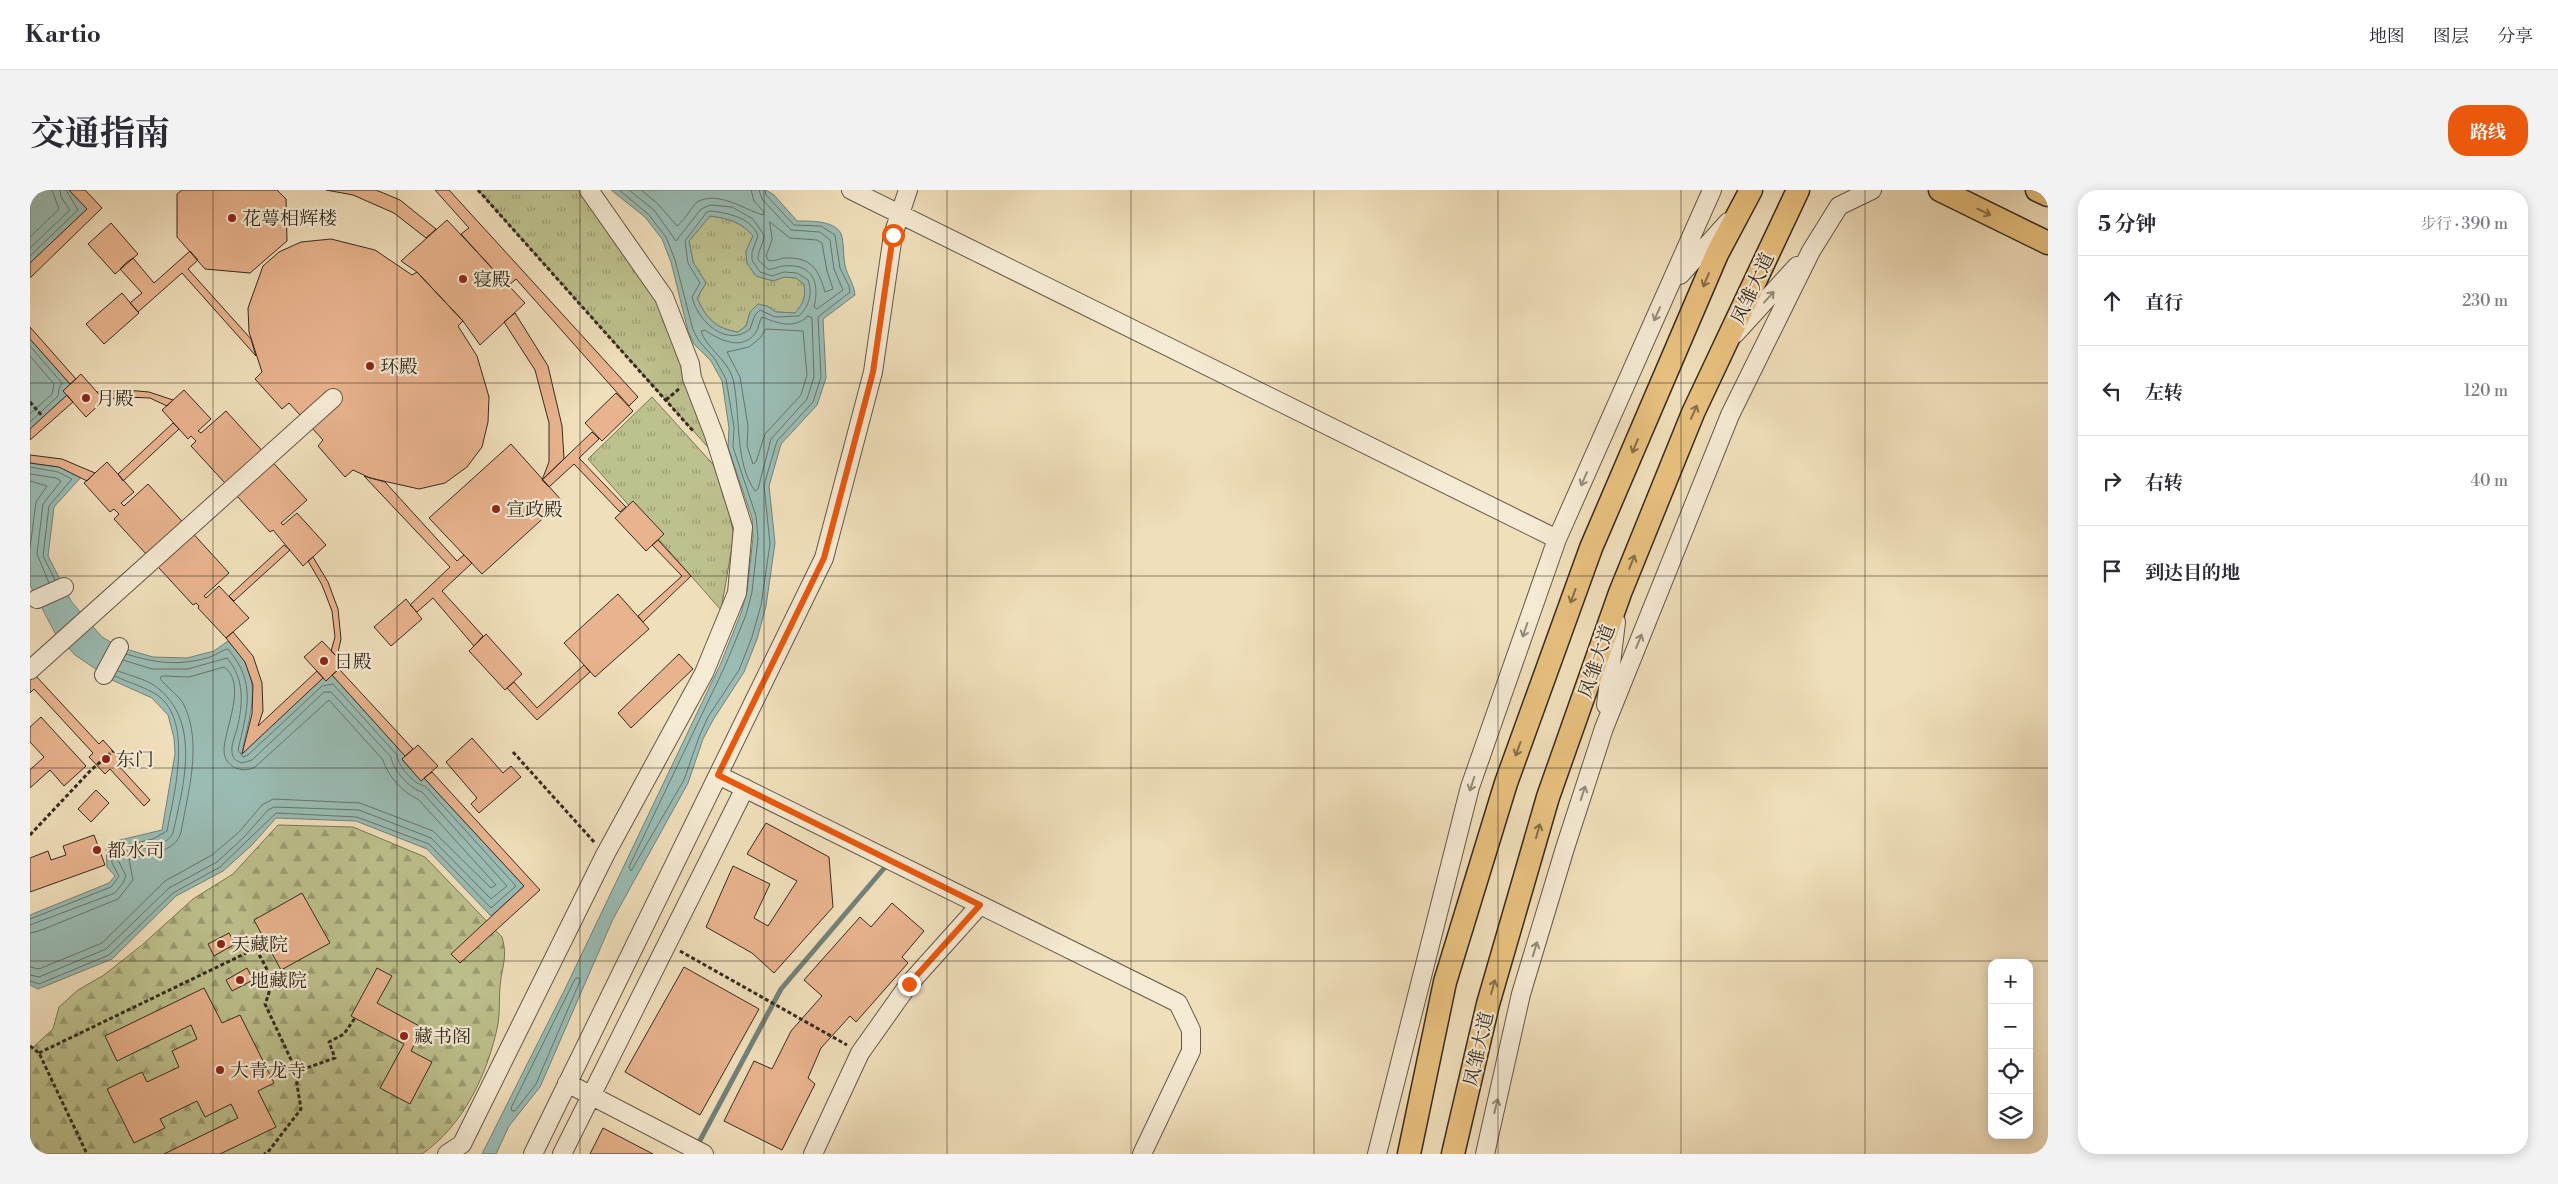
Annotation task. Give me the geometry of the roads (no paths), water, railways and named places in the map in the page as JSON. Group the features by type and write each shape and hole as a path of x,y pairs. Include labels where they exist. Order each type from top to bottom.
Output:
{"main road":[{"name":"凤雏大道","path":"1453,1154 1488,1004 1548,797 1620,593 1693,413 1798,190"},
{"path":"1940,190 2048,243"},
{"path":"2037,190 2048,195"},
{"path":"1409,1154 1446,982 1506,783 1591,548 1717,254 1747,197"}],"street":[{"path":"447,1154 462,1144 605,855 704,673 737,594 743,527 714,436 692,378 690,364 664,297 589,190"},
{"path":"851,190 1557,539"},
{"path":"533,1154 824,558 873,372 893,235 908,190"},
{"path":"1377,1154 1470,788 1557,539 1712,190"},
{"path":"1486,1154 1521,994 1604,728 1730,415 1811,251 1839,206 1872,190"},
{"path":"1668,288 1747,197"},
{"path":"1725,346 1811,251"},
{"path":"30,670 333,398"},
{"path":"37,599 64,587"},
{"path":"1604,728 1620,593"},
{"path":"104,675 119,647"},
{"path":"718,775 1178,1003 1191,1030 1191,1051 1142,1154"},
{"path":"562,1154 745,788"},
{"path":"813,1154 860,1053 909,984 980,905"},
{"path":"567,1083 704,1154"}],"water":[{"path":"30,190 69,190 87,209 30,263"},
{"path":"611,190 766,190 774,195 797,221 830,224 840,231 843,240 845,265 855,295 823,319 826,378 817,405 781,444 769,486 775,543 766,606 757,639 744,672 713,720 703,739 688,783 613,919 540,1087 509,1126 496,1154 482,1154 565,989 721,663 741,613 747,591 753,538 752,518 728,447 729,428 722,381 711,361 694,344 688,331 671,262 662,239 645,217","holes":["710,216 739,224 753,236 746,251 747,263 756,276 773,281 784,277 796,278 804,284 804,299 795,313 776,312 767,306 758,304 750,312 746,326 738,332 724,328 708,317 697,298 706,283 693,262 689,241"]},
{"path":"30,339 70,384 63,391 67,395 30,429"},
{"path":"30,463 59,467 82,476 54,507 48,556 71,601 102,637 119,647 153,657 187,658 214,651 228,641 245,662 252,685 251,708 242,753 323,678 326,681 332,675 405,756 402,760 421,781 424,778 524,886 491,916 427,849 356,821 276,818 252,845 223,871 176,896 112,959 38,989 30,985 30,915 109,883 115,876 107,867 106,848 112,842 162,830 175,754 174,738 168,715 152,698 112,680 75,655 55,633 30,585"}],"waterway":[{"path":"697,1146 781,989 886,866"}],"place":[{"name":"花萼相辉楼","path":"232,218"},
{"name":"寝殿","path":"463,279"},
{"name":"环殿","path":"370,366"},
{"name":"月殿","path":"86,398"},
{"name":"宣政殿","path":"496,509"},
{"name":"日殿","path":"324,661"},
{"name":"东门","path":"106,759"},
{"name":"都水司","path":"97,850"},
{"name":"天藏院","path":"221,944"},
{"name":"地藏院","path":"240,980"},
{"name":"藏书阁","path":"404,1036"},
{"name":"大青龙寺","path":"220,1070"}]}
